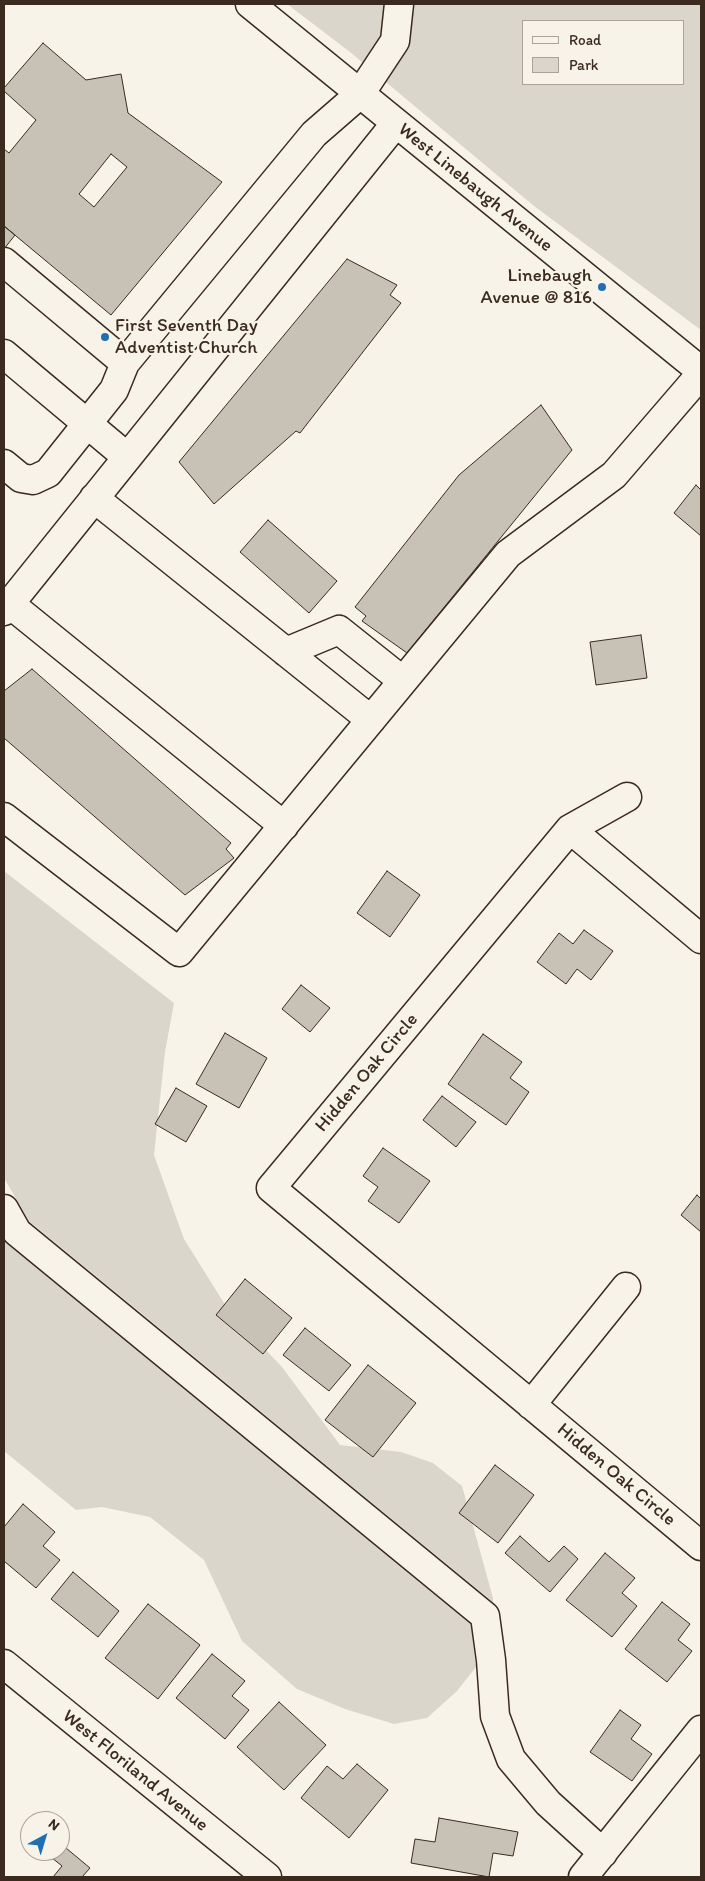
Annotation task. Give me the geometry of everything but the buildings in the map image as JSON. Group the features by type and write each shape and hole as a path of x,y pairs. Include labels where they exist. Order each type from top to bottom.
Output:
{"street":[{"name":"West Linebaugh Avenue","path":"250,4 701,372"},
{"path":"4,464 21,478 33,480 48,473 114,390 125,363 314,134 360,94 395,41 399,4"},
{"path":"284,826 7,607 396,123"},
{"path":"4,262 125,363"},
{"path":"4,354 128,457"},
{"path":"4,817 179,952 508,554 614,475 701,372"},
{"path":"94,498 371,720"},
{"path":"286,652 339,630 403,681"},
{"path":"627,797 570,829 701,939"},
{"name":"Hidden Oak Circle","path":"570,829 271,1188 701,1546"},
{"path":"4,1209 17,1232 485,1616 491,1660 495,1716 511,1759 548,1803 603,1853"},
{"path":"531,1405 626,1287"},
{"name":"West Floriland Avenue","path":"4,1664 267,1877"},
{"path":"583,1877 701,1730"}],"green space":[{"path":"287,4 701,4 701,330 534,206 350,52"},
{"path":"4,871 174,1003 165,1052 154,1155 184,1239 229,1311 282,1367 340,1445 401,1452 433,1463 462,1486 493,1602 29,1221 4,1178"},
{"path":"4,1239 7,1244 471,1625 476,1667 457,1691 427,1718 394,1724 345,1709 297,1689 242,1641 204,1560 150,1517 102,1507 76,1510 4,1451"}],"place":[{"name":"Linebaugh Avenue @ 816","path":"602,287"},
{"name":"First Seventh Day Adventist Church","path":"105,337"}]}
